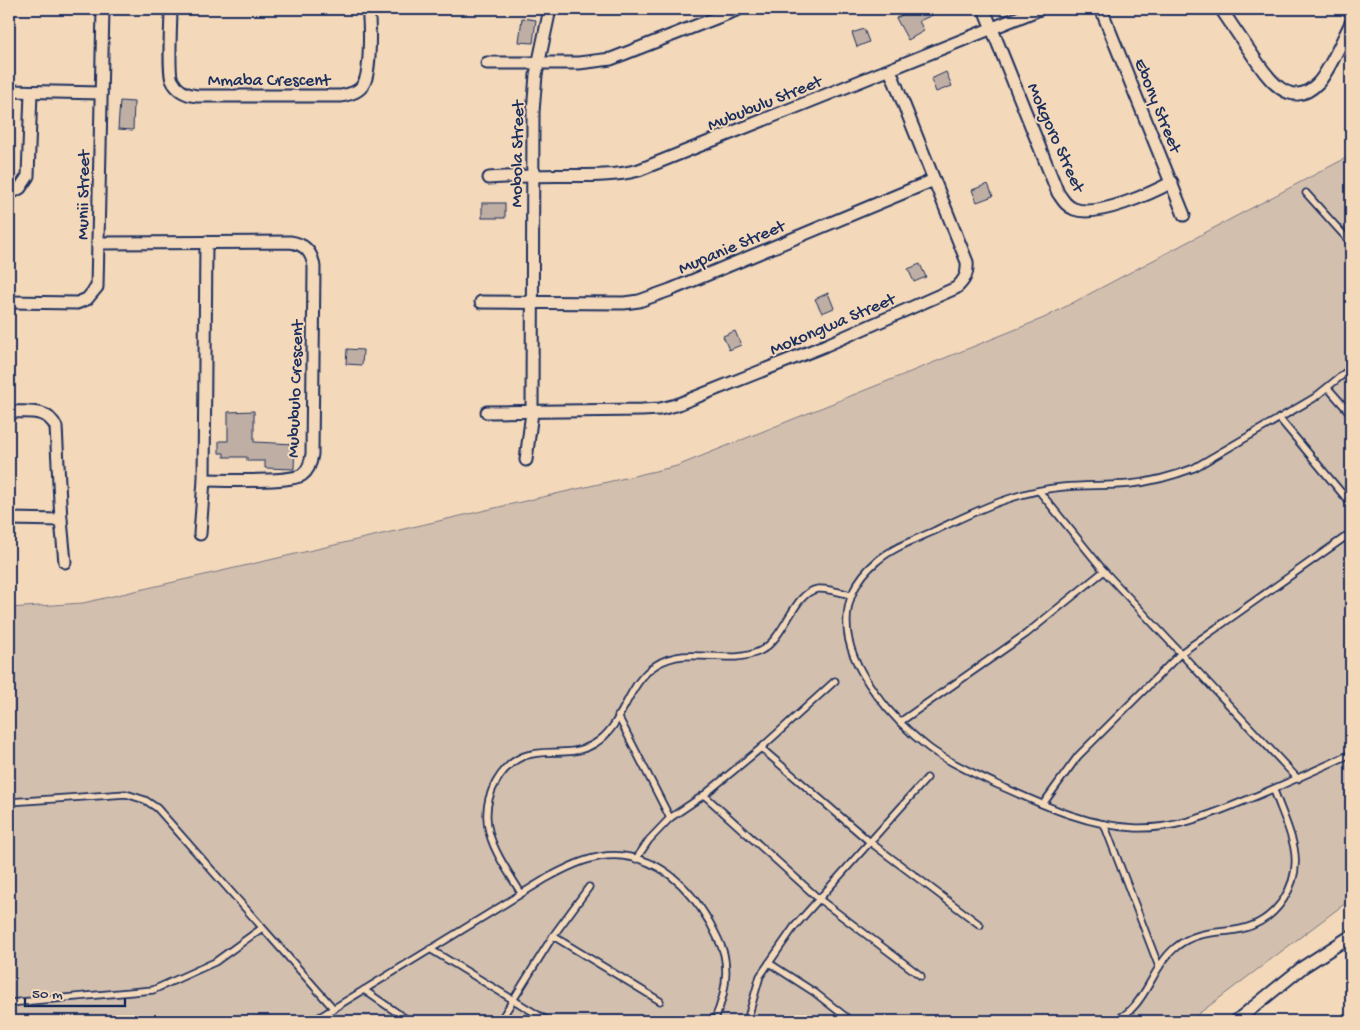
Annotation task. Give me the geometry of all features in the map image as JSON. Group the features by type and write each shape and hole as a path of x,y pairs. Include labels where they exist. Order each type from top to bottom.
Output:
{"street":[{"name":"Munii Street","path":"9,302 78,303 87,299 95,291 98,281 102,9"},
{"name":"Mmaba Crescent","path":"171,9 171,78 177,88 186,94 198,96 341,96 357,91 365,83 368,68 368,9"},
{"name":"Mobola Street","path":"526,460 532,412 533,112 536,75 550,9"},
{"path":"487,63 579,63 611,59 739,9"},
{"name":"Mokgoro Street","path":"984,9 1058,192 1069,207 1085,211 1123,203 1137,199 1172,182"},
{"name":"Mububulu Street","path":"489,178 607,175 639,170 1040,9"},
{"name":"Ebony Street","path":"1101,9 1184,214"},
{"path":"1221,9 1267,77 1282,90 1290,94 1304,92 1318,83 1351,23"},
{"name":"Mokongwa Street","path":"487,412 642,410 660,409 676,405 824,346 949,292 963,282 968,268 967,262 890,70"},
{"path":"9,91 101,92"},
{"path":"9,194 20,188 28,176 31,92"},
{"name":"Mupanie Street","path":"533,302 624,303 653,297 934,180"},
{"path":"200,534 204,480 206,242"},
{"name":"Mububulo Crescent","path":"98,243 297,242 307,248 311,254 314,267 314,352 312,454 309,466 302,475 288,479 204,480"},
{"path":"481,302 533,302"},
{"path":"9,412 30,412 46,415 53,420 56,427 65,562"},
{"path":"9,519 61,520"},
{"path":"1236,1021 1303,967 1351,936"}],"lane":[{"path":"1306,193 1351,243"},
{"path":"1351,368 1314,398 1194,468 1173,476 1130,484 1064,487 1015,496 991,504 892,551 866,571 857,583 851,595 847,622 849,646 853,658 870,686 900,722 931,750 950,761 1066,814 1104,824 1139,828 1174,826 1196,820 1274,790 1351,754"},
{"path":"1328,388 1351,414"},
{"path":"1279,418 1351,504"},
{"path":"1039,491 1104,570 1298,779"},
{"path":"1043,804 1078,756 1181,653 1351,533"},
{"path":"900,722 1026,634 1104,570"},
{"path":"521,893 493,844 488,830 488,805 497,781 511,764 520,758 538,752 584,749 595,744 608,731 631,691 643,675 657,664 680,656 694,654 738,656 755,653 776,638 805,594 819,589 851,595"},
{"path":"636,859 649,840 670,818 704,795 761,748 835,681"},
{"path":"618,716 670,818"},
{"path":"761,748 870,842 980,925"},
{"path":"747,1021 760,976 794,927 927,778"},
{"path":"1113,1021 1120,1018 1138,1002 1159,967 1176,947 1186,940 1210,932 1240,929 1255,925 1274,911 1283,901 1292,882 1296,860 1294,847 1274,790"},
{"path":"9,802 126,794 145,800 158,808 334,1009"},
{"path":"704,795 819,899 921,976"},
{"path":"1104,824 1159,967"},
{"path":"313,1021 521,893 569,866 606,856 624,856 649,862 665,870 697,901 718,937 724,954 726,972 722,999 714,1021"},
{"path":"500,1021 553,936 589,887"},
{"path":"9,1003 153,990 215,962 262,928"},
{"path":"553,936 660,1001"},
{"path":"430,949 548,1021"},
{"path":"769,963 814,992 851,1021"},
{"path":"364,990 410,1021"}],"shaded area":[{"path":"1351,147 1351,899 1189,1021 9,1021 9,608 83,603 677,466 1044,318 1346,158"}],"building":[{"path":"914,9 946,9 919,21 924,31 908,40 896,18"},
{"path":"522,18 536,20 533,43 519,42"},
{"path":"864,29 869,42 857,47 852,33"},
{"path":"946,72 952,86 936,92 931,79"},
{"path":"120,101 134,102 133,130 118,129"},
{"path":"988,184 993,196 977,202 972,190"},
{"path":"482,203 505,203 505,218 482,218"},
{"path":"920,264 926,277 914,282 908,269"},
{"path":"828,293 834,308 822,313 815,299"},
{"path":"735,331 741,345 729,350 723,336"},
{"path":"347,349 363,350 362,365 346,364"},
{"path":"254,411 254,442 295,444 294,469 265,468 265,461 247,461 247,457 224,457 224,453 219,453 219,441 228,441 228,412"}]}
